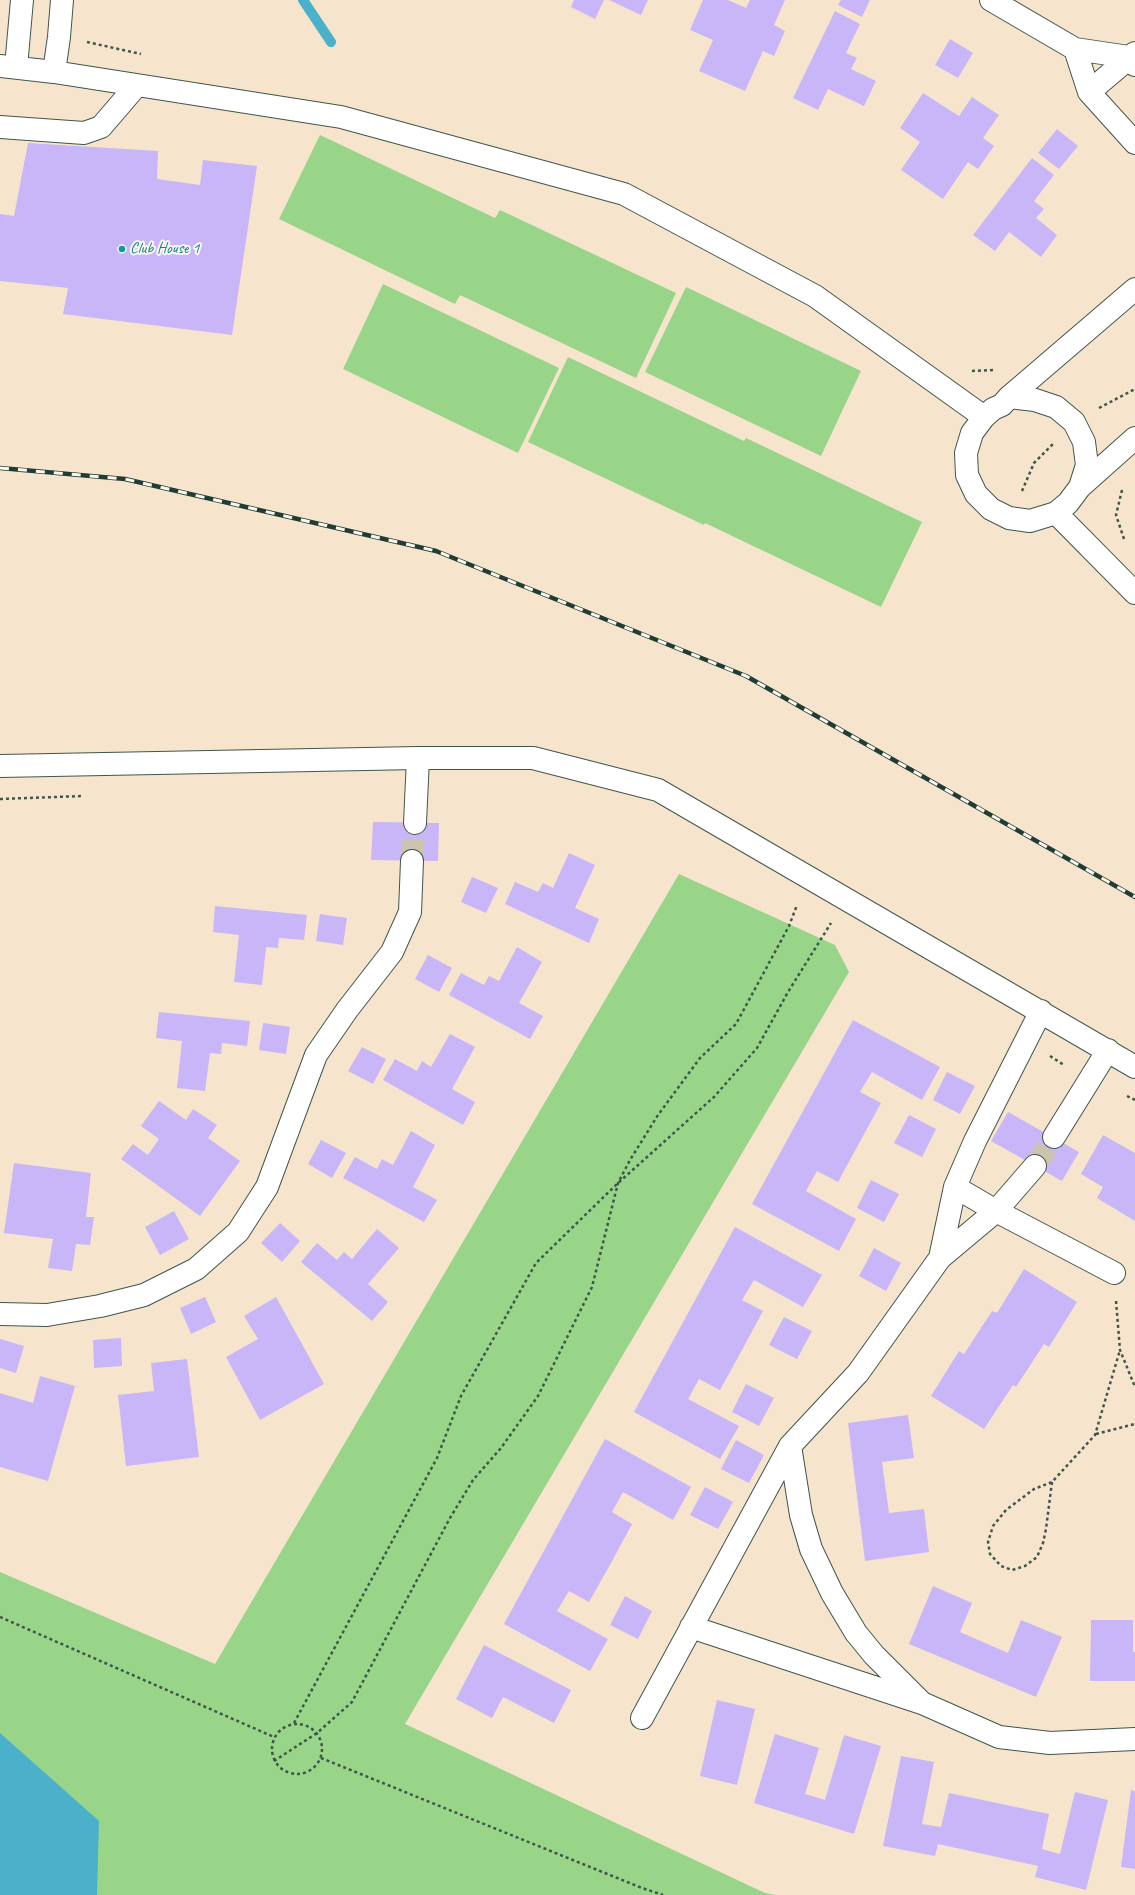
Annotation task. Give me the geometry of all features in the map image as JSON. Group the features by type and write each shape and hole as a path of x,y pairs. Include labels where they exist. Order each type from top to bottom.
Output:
{"street":[{"path":"22,0 8,66 340,117 624,194 815,296 984,417"},
{"path":"54,72 62,0"},
{"path":"991,0 1075,49 1133,58"},
{"path":"1075,49 1089,92 1135,143"},
{"path":"1089,92 1133,58"},
{"path":"0,127 84,133 101,127 137,85"},
{"path":"1135,289 1002,404 993,409 984,417 972,433 966,453 967,474 976,494 991,509 1010,518 1030,521 1056,513 1068,503 1080,487 1135,438"},
{"path":"1009,397 1035,400 1056,407 1074,422 1084,442 1086,465 1080,487"},
{"path":"1056,513 1135,593"},
{"path":"0,766 418,758 534,758 658,790 1041,1011 1135,1067"},
{"path":"415,823 418,758"},
{"path":"0,1314 47,1315 100,1306 144,1295 196,1269 238,1232 267,1187 316,1055 347,1010 392,952 410,912 412,861"},
{"path":"940,1258 955,1188 976,1141 1041,1011"},
{"path":"1054,1137 1108,1050"},
{"path":"642,1718 790,1446 858,1373 940,1258 996,1211 1035,1166"},
{"path":"955,1188 1114,1273"},
{"path":"790,1446 801,1515 812,1549 832,1593 856,1633 874,1655 922,1703"},
{"path":"691,1627 922,1703 999,1737 1050,1743 1135,1739"}],"path":[{"path":"1123,488 1116,515 1125,541"},
{"path":"0,799 87,796"},
{"path":"274,1761 317,1733 352,1702 450,1518 473,1480 501,1448 538,1396 592,1287 618,1183 630,1160 658,1115 700,1058 736,1024 789,926 797,904"},
{"path":"294,1723 437,1458 461,1396 536,1263 618,1183 714,1097 757,1048 788,992 834,918"},
{"path":"1027,1041 1089,1081 1135,1100"},
{"path":"1114,1273 1120,1350 1135,1387"},
{"path":"1052,1482 1046,1529 1043,1543 1037,1556 1025,1566 1012,1570 1001,1566 990,1554 988,1542 993,1526 1006,1510 1034,1489 1052,1482 1095,1434 1120,1350"},
{"path":"1095,1434 1135,1424"},
{"path":"0,1617 274,1738"},
{"path":"294,1723 303,1724 311,1727 317,1733 321,1741 321,1758 316,1765 302,1774 294,1774 286,1772 274,1761 271,1754 274,1738 286,1725 294,1723"},
{"path":"321,1758 642,1888 663,1895"}],"green space":[{"path":"320,135 495,218 500,210 676,293 636,378 460,295 455,304 279,219"},
{"path":"383,284 559,368 518,453 343,369"},
{"path":"686,287 861,371 821,456 645,372"},
{"path":"568,357 744,441 746,438 922,522 881,607 705,523 704,525 528,442"},
{"path":"679,874 835,945 849,972 405,1724 765,1893 776,1895 0,1895 0,1572 215,1664"}],"water":[{"path":"0,1733 99,1821 97,1895 0,1895"}],"building":[{"path":"574,0 604,0 595,19 571,7"},
{"path":"609,0 648,0 641,15"},
{"path":"703,0 728,0 746,8 750,0 785,0 774,25 785,31 774,56 763,51 745,91 699,71 713,40 690,30"},
{"path":"841,0 870,0 862,17 838,5"},
{"path":"835,11 860,24 846,53 857,58 851,69 876,81 864,106 828,89 818,110 793,98"},
{"path":"950,39 973,53 958,78 935,65"},
{"path":"923,93 959,116 972,97 999,115 983,138 994,146 978,169 968,162 943,199 901,170 920,142 900,128"},
{"path":"1057,129 1078,146 1059,169 1038,153"},
{"name":"Club House 1","path":"28,143 158,151 157,179 200,185 203,160 257,166 232,335 63,314 68,288 0,281 0,214 14,216"},
{"path":"1032,158 1054,175 1034,201 1044,209 1036,218 1057,235 1041,257 1009,232 995,251 973,235"},
{"path":"373,822 439,823 438,861 371,860"},
{"path":"569,853 595,865 575,908 599,919 589,943 505,904 515,882 538,892 543,883 553,888"},
{"path":"472,877 498,888 486,913 461,902"},
{"path":"215,906 307,915 304,940 279,938 278,948 266,947 262,985 234,982 239,935 213,932"},
{"path":"320,914 347,918 343,945 316,941"},
{"path":"517,947 542,962 519,1003 543,1016 530,1039 449,995 461,973 484,985 489,976 499,981"},
{"path":"428,955 452,968 439,992 415,979"},
{"path":"159,1012 250,1021 247,1046 222,1043 221,1054 210,1053 205,1091 177,1088 182,1041 156,1038"},
{"path":"853,1020 940,1067 922,1100 872,1072 860,1092 881,1103 838,1182 817,1171 806,1191 856,1219 839,1251 752,1204"},
{"path":"263,1023 290,1027 286,1054 259,1050"},
{"path":"450,1034 475,1047 452,1089 475,1102 463,1125 383,1080 395,1059 417,1071 422,1061 431,1067"},
{"path":"362,1047 386,1059 373,1084 348,1071"},
{"path":"947,1072 975,1086 960,1114 933,1100"},
{"path":"159,1101 186,1120 193,1109 217,1125 208,1138 240,1161 200,1216 121,1159 133,1144 148,1155 159,1139 141,1126"},
{"path":"1008,1112 1079,1152 1062,1181 991,1141"},
{"path":"909,1115 936,1129 922,1157 894,1143"},
{"path":"411,1131 435,1145 413,1187 437,1200 424,1222 343,1178 355,1157 377,1169 382,1159 393,1165"},
{"path":"1103,1135 1135,1153 1135,1221 1097,1198 1103,1187 1081,1174"},
{"path":"321,1140 346,1153 332,1178 308,1164"},
{"path":"14,1163 91,1173 86,1217 94,1217 90,1245 76,1244 72,1271 48,1268 53,1239 4,1233"},
{"path":"871,1180 899,1194 884,1222 857,1208"},
{"path":"174,1211 189,1239 160,1255 145,1227"},
{"path":"280,1223 300,1241 282,1262 261,1243"},
{"path":"735,1227 822,1275 803,1307 754,1280 742,1300 763,1311 742,1350 720,1390 699,1379 688,1399 739,1426 720,1459 634,1412"},
{"path":"377,1229 399,1248 368,1284 388,1302 372,1321 301,1262 317,1243 337,1260 344,1252 352,1259"},
{"path":"874,1248 901,1263 886,1291 859,1276"},
{"path":"1024,1269 1077,1302 1049,1347 1044,1344 1016,1387 1013,1385 984,1429 931,1396 959,1351 964,1354 992,1311 997,1313"},
{"path":"205,1297 216,1322 191,1334 180,1308"},
{"path":"276,1297 324,1384 260,1420 226,1357 258,1339 244,1316"},
{"path":"784,1317 812,1331 797,1359 769,1345"},
{"path":"121,1338 122,1366 94,1368 93,1340"},
{"path":"0,1339 24,1346 16,1373 0,1368"},
{"path":"187,1359 199,1457 126,1466 118,1395 154,1391 151,1363"},
{"path":"40,1376 75,1386 48,1481 0,1467 0,1393 33,1403"},
{"path":"746,1384 774,1398 759,1426 732,1412"},
{"path":"908,1415 914,1458 882,1462 889,1513 924,1509 929,1552 865,1561 848,1423"},
{"path":"605,1439 691,1487 673,1520 623,1492 612,1512 632,1524 611,1563 589,1602 569,1591 557,1611 608,1639 590,1671 504,1624"},
{"path":"736,1440 764,1455 749,1483 721,1469"},
{"path":"705,1487 733,1502 718,1529 690,1515"},
{"path":"933,1586 972,1603 960,1632 1008,1653 1021,1620 1062,1637 1036,1697 909,1644"},
{"path":"625,1596 652,1611 638,1639 610,1625"},
{"path":"1091,1620 1133,1620 1135,1681 1090,1681"},
{"path":"484,1645 571,1690 554,1723 503,1697 492,1718 456,1699"},
{"path":"717,1700 755,1709 737,1785 700,1776"},
{"path":"775,1734 819,1748 805,1794 825,1800 844,1735 881,1746 854,1834 754,1803"},
{"path":"901,1756 934,1762 922,1824 941,1827 949,1793 1049,1814 1042,1849 1060,1854 1075,1792 1108,1800 1086,1890 1035,1877 1038,1866 938,1844 935,1856 883,1846"},
{"path":"1131,1790 1135,1791 1135,1869 1121,1867"}],"waterway":[{"path":"303,0 331,42"}],"tunnel":[{"path":"412,861 415,823"},
{"path":"1035,1166 1054,1137"}],"railway":[{"path":"0,468 125,479 436,551 746,676 1135,897"}],"place":[{"name":"Club House 1","path":"122,249"}]}
